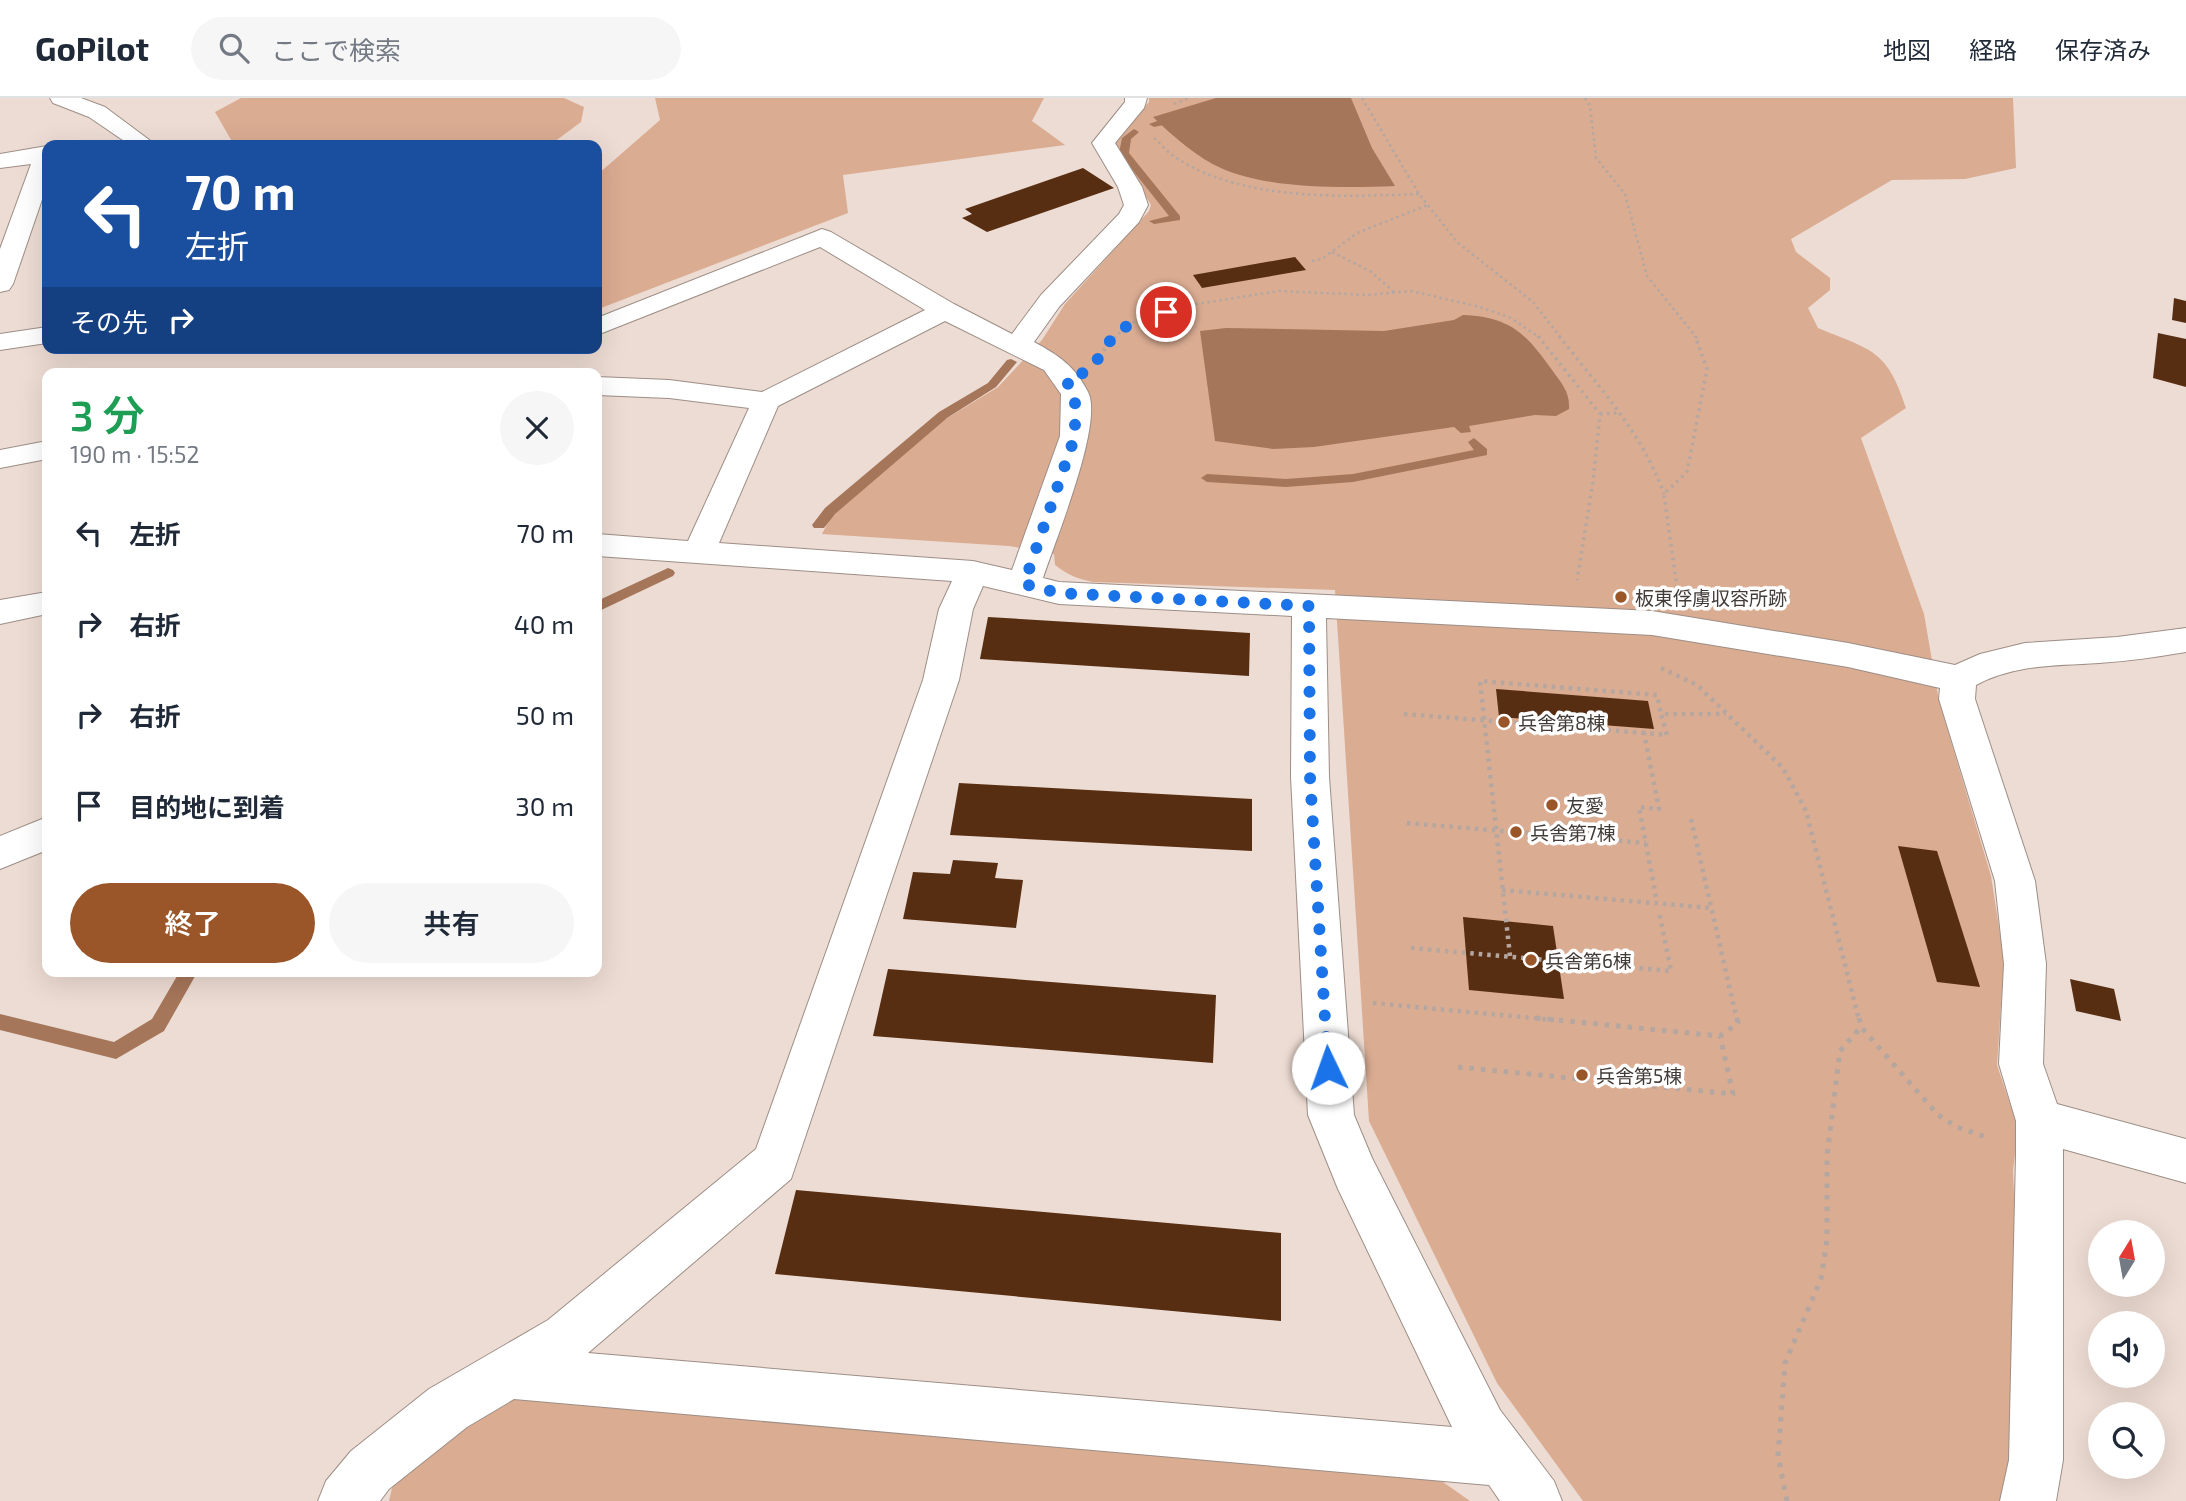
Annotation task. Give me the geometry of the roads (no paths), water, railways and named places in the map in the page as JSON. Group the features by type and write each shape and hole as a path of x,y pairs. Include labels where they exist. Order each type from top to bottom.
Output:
{"street":[{"path":"1018,344 1050,301 1130,217 1136,205 1130,187 1102,143 1136,103 1136,98"},
{"path":"53,140 66,99 97,112 138,140"},
{"path":"0,162 42,146"},
{"path":"0,284 42,169"},
{"path":"602,347 822,237 945,310 997,338 1018,344 1054,363 1075,394 1075,436 1024,584"},
{"path":"597,354 668,389 766,401 945,310"},
{"path":"0,342 42,336"},
{"path":"700,550 766,401"},
{"path":"0,459 42,451"},
{"path":"602,545 700,550 973,572 1059,593 1667,625 1848,655 1959,679 1978,667 2020,654 2140,647 2186,640"},
{"path":"346,1501 370,1470 438,1416 566,1338 774,1163 941,680 956,609 973,572"},
{"path":"0,612 42,604"},
{"path":"1309,606 1310,777 1331,1115 1355,1173 1480,1429 1534,1501"},
{"path":"1959,679 1957,699 2015,881 2025,964 2021,1065 2039,1139 2036,1460 2028,1501"},
{"path":"0,853 42,835"},
{"path":"2039,1139 2186,1161"},
{"path":"508,1372 1503,1459"}],"waterway":[{"path":"1154,124 1160,123"},
{"path":"1134,132 1127,138 1124,153 1176,218 1154,221"},
{"path":"819,525 830,511 943,415 992,385 1011,362"},
{"path":"1207,478 1286,483 1353,478 1483,452 1474,442"},
{"path":"602,605 668,573"},
{"path":"0,1022 116,1051 158,1025 186,977"}],"place":[{"name":"板東俘虜収容所跡","path":"1621,597"},
{"name":"兵舎第8棟","path":"1504,722"},
{"name":"友愛","path":"1552,805"},
{"name":"兵舎第7棟","path":"1516,832"},
{"name":"兵舎第6棟","path":"1531,960"},
{"name":"兵舎第5棟","path":"1582,1075"}]}
